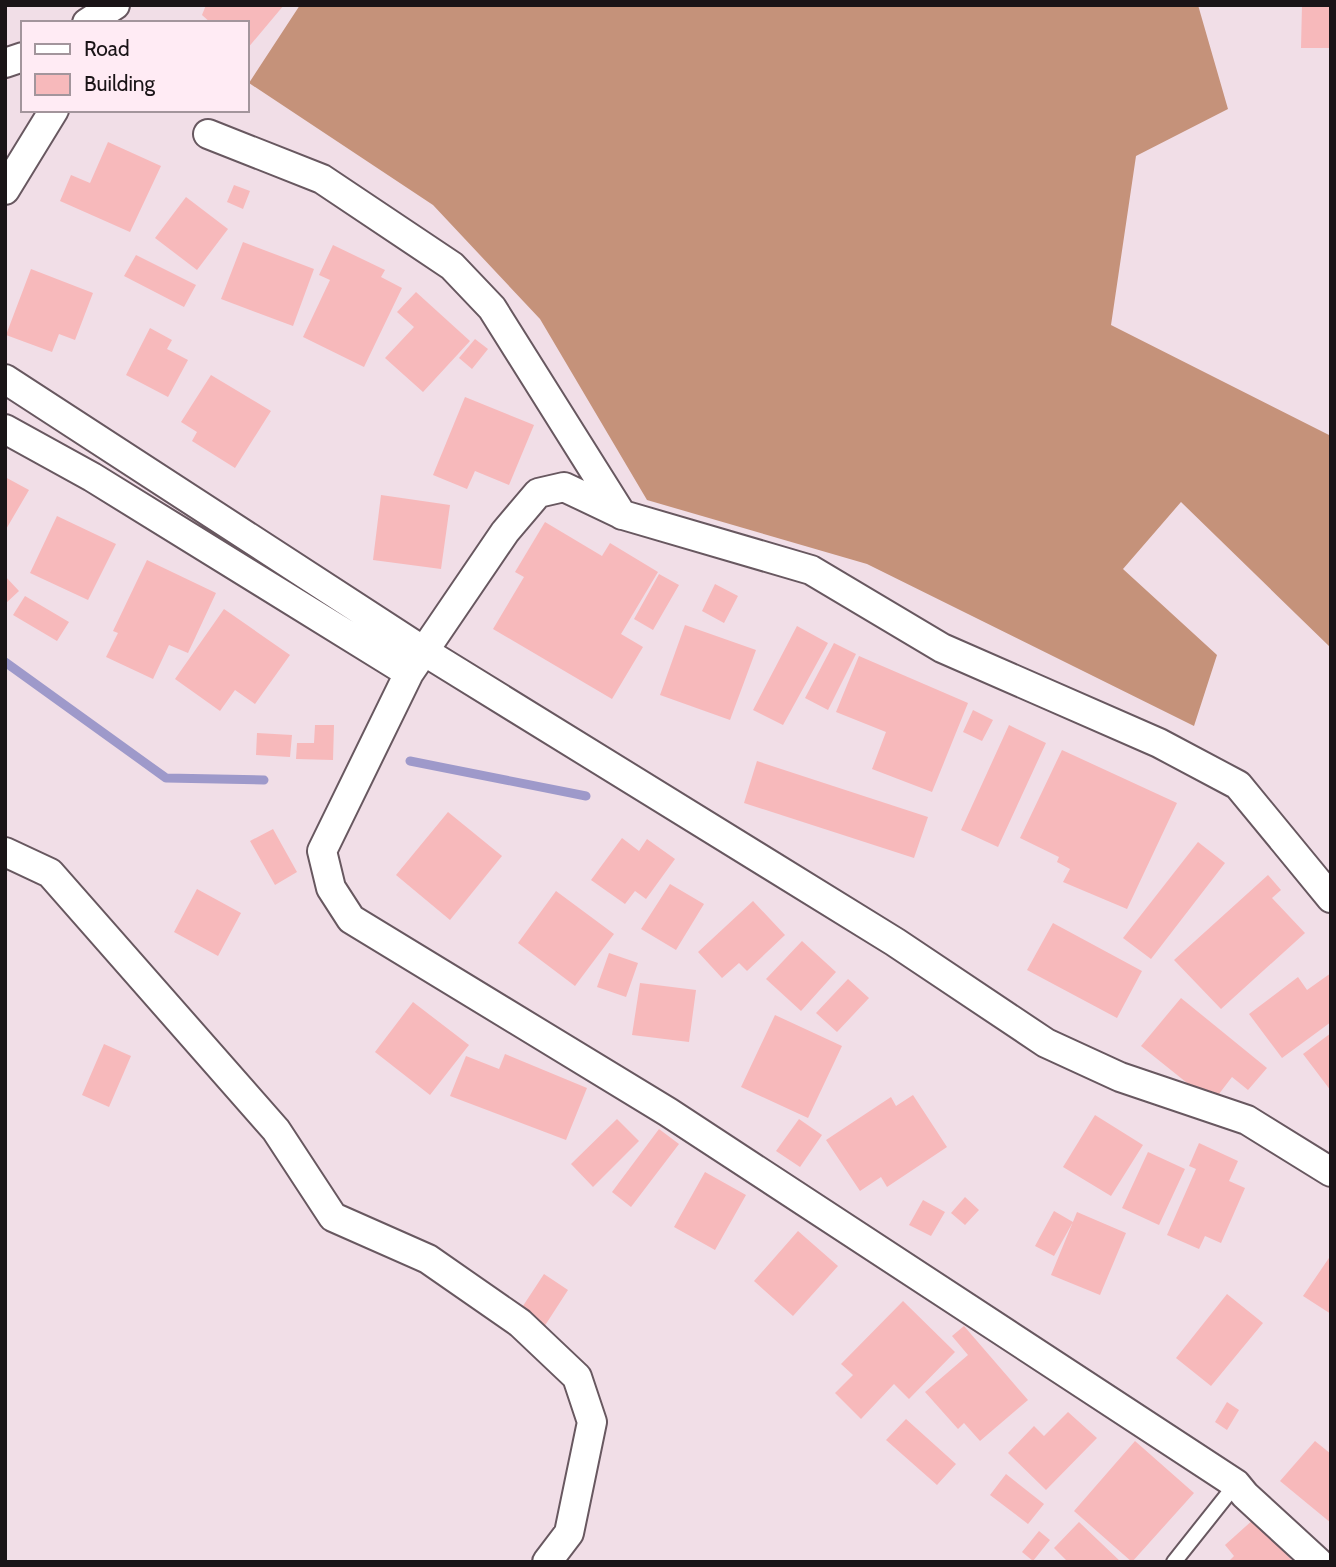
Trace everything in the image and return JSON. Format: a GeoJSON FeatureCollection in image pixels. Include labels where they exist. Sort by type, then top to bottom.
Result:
{"type":"FeatureCollection","features":[{"type":"Feature","properties":{"kind":"street"},"geometry":{"type":"LineString","coordinates":[[90,21],[116,5]]}},
{"type":"Feature","properties":{"kind":"street"},"geometry":{"type":"LineString","coordinates":[[108,21],[116,5]]}},
{"type":"Feature","properties":{"kind":"street"},"geometry":{"type":"LineString","coordinates":[[5,190],[53,112]]}},
{"type":"Feature","properties":{"kind":"street"},"geometry":{"type":"LineString","coordinates":[[208,134],[322,179],[452,266],[492,308],[622,515]]}},
{"type":"Feature","properties":{"kind":"street"},"geometry":{"type":"LineString","coordinates":[[5,379],[416,661]]}},
{"type":"Feature","properties":{"kind":"street"},"geometry":{"type":"LineString","coordinates":[[5,429],[416,661],[895,942],[1046,1043],[1120,1077],[1247,1120],[1331,1171]]}},
{"type":"Feature","properties":{"kind":"street"},"geometry":{"type":"LineString","coordinates":[[1318,1562],[1244,1495],[1236,1484],[668,1112],[351,919],[331,888],[322,851],[416,661],[505,532],[538,493],[564,486],[622,515],[811,570],[942,648],[1158,743],[1238,785],[1331,898]]}},
{"type":"Feature","properties":{"kind":"street"},"geometry":{"type":"LineString","coordinates":[[5,852],[50,873],[276,1130],[333,1217],[428,1259],[520,1323],[577,1377],[593,1422],[569,1533],[547,1562]]}},
{"type":"Feature","properties":{"kind":"lane"},"geometry":{"type":"LineString","coordinates":[[1174,1562],[1236,1484]]}},
{"type":"Feature","properties":{"kind":"shaded area"},"geometry":{"type":"Polygon","coordinates":[[[300,5],[1198,5],[1228,109],[1136,156],[1111,325],[1331,436],[1331,648],[1181,502],[1123,569],[1217,655],[1194,726],[867,564],[647,500],[540,319],[433,205],[249,83],[300,5]]]}},
{"type":"Feature","properties":{"kind":"building"},"geometry":{"type":"Polygon","coordinates":[[[206,5],[284,5],[248,48],[248,21],[209,21],[202,15],[206,5]]]}},
{"type":"Feature","properties":{"kind":"building"},"geometry":{"type":"Polygon","coordinates":[[[1302,5],[1331,5],[1331,48],[1301,48],[1302,5]]]}},
{"type":"Feature","properties":{"kind":"building"},"geometry":{"type":"Polygon","coordinates":[[[108,142],[161,166],[130,232],[60,201],[71,175],[90,183],[108,142]]]}},
{"type":"Feature","properties":{"kind":"building"},"geometry":{"type":"Polygon","coordinates":[[[234,185],[250,191],[243,209],[227,202],[234,185]]]}},
{"type":"Feature","properties":{"kind":"building"},"geometry":{"type":"Polygon","coordinates":[[[186,197],[228,229],[197,270],[155,238],[186,197]]]}},
{"type":"Feature","properties":{"kind":"building"},"geometry":{"type":"Polygon","coordinates":[[[243,242],[314,269],[293,326],[221,299],[243,242]]]}},
{"type":"Feature","properties":{"kind":"building"},"geometry":{"type":"Polygon","coordinates":[[[333,245],[385,270],[381,277],[402,288],[364,367],[303,337],[330,280],[319,275],[333,245]]]}},
{"type":"Feature","properties":{"kind":"building"},"geometry":{"type":"Polygon","coordinates":[[[136,255],[196,285],[184,307],[124,276],[136,255]]]}},
{"type":"Feature","properties":{"kind":"building"},"geometry":{"type":"Polygon","coordinates":[[[31,269],[93,293],[75,340],[59,334],[52,352],[6,335],[31,269]]]}},
{"type":"Feature","properties":{"kind":"building"},"geometry":{"type":"Polygon","coordinates":[[[416,292],[470,341],[423,392],[385,358],[414,327],[397,312],[416,292]]]}},
{"type":"Feature","properties":{"kind":"building"},"geometry":{"type":"Polygon","coordinates":[[[150,328],[172,340],[167,349],[188,360],[168,397],[126,375],[150,328]]]}},
{"type":"Feature","properties":{"kind":"building"},"geometry":{"type":"Polygon","coordinates":[[[475,339],[488,349],[472,369],[459,358],[475,339]]]}},
{"type":"Feature","properties":{"kind":"building"},"geometry":{"type":"Polygon","coordinates":[[[211,375],[271,411],[235,468],[192,441],[197,432],[181,422],[211,375]]]}},
{"type":"Feature","properties":{"kind":"building"},"geometry":{"type":"Polygon","coordinates":[[[465,397],[534,425],[509,485],[475,471],[467,489],[433,475],[465,397]]]}},
{"type":"Feature","properties":{"kind":"building"},"geometry":{"type":"Polygon","coordinates":[[[5,477],[29,490],[5,531],[5,477]]]}},
{"type":"Feature","properties":{"kind":"building"},"geometry":{"type":"Polygon","coordinates":[[[381,495],[450,505],[441,569],[373,560],[381,495]]]}},
{"type":"Feature","properties":{"kind":"building"},"geometry":{"type":"Polygon","coordinates":[[[57,516],[116,544],[88,600],[30,573],[57,516]]]}},
{"type":"Feature","properties":{"kind":"building"},"geometry":{"type":"Polygon","coordinates":[[[545,522],[602,556],[610,543],[658,572],[621,634],[643,647],[612,699],[493,629],[524,577],[515,572],[545,522]]]}},
{"type":"Feature","properties":{"kind":"building"},"geometry":{"type":"Polygon","coordinates":[[[147,560],[216,593],[188,653],[169,645],[153,679],[106,657],[118,633],[113,631],[147,560]]]}},
{"type":"Feature","properties":{"kind":"building"},"geometry":{"type":"Polygon","coordinates":[[[659,574],[679,585],[653,630],[634,619],[659,574]]]}},
{"type":"Feature","properties":{"kind":"building"},"geometry":{"type":"Polygon","coordinates":[[[5,576],[19,591],[5,604],[5,576]]]}},
{"type":"Feature","properties":{"kind":"building"},"geometry":{"type":"Polygon","coordinates":[[[715,584],[738,596],[724,623],[702,611],[715,584]]]}},
{"type":"Feature","properties":{"kind":"building"},"geometry":{"type":"Polygon","coordinates":[[[25,596],[69,622],[57,641],[13,615],[25,596]]]}},
{"type":"Feature","properties":{"kind":"building"},"geometry":{"type":"Polygon","coordinates":[[[224,609],[290,655],[255,704],[235,690],[220,711],[175,679],[224,609]]]}},
{"type":"Feature","properties":{"kind":"building"},"geometry":{"type":"Polygon","coordinates":[[[685,625],[756,650],[730,720],[660,695],[685,625]]]}},
{"type":"Feature","properties":{"kind":"building"},"geometry":{"type":"Polygon","coordinates":[[[797,626],[828,643],[783,725],[753,710],[797,626]]]}},
{"type":"Feature","properties":{"kind":"building"},"geometry":{"type":"Polygon","coordinates":[[[834,643],[856,654],[828,710],[805,698],[834,643]]]}},
{"type":"Feature","properties":{"kind":"building"},"geometry":{"type":"Polygon","coordinates":[[[859,656],[968,703],[932,792],[872,769],[886,732],[836,712],[859,656]]]}},
{"type":"Feature","properties":{"kind":"building"},"geometry":{"type":"Polygon","coordinates":[[[973,710],[993,720],[982,741],[963,732],[973,710]]]}},
{"type":"Feature","properties":{"kind":"building"},"geometry":{"type":"Polygon","coordinates":[[[315,725],[334,725],[333,760],[296,759],[297,743],[314,743],[315,725]]]}},
{"type":"Feature","properties":{"kind":"building"},"geometry":{"type":"Polygon","coordinates":[[[1009,725],[1046,743],[998,847],[961,830],[1009,725]]]}},
{"type":"Feature","properties":{"kind":"building"},"geometry":{"type":"Polygon","coordinates":[[[257,733],[292,735],[290,757],[256,755],[257,733]]]}},
{"type":"Feature","properties":{"kind":"building"},"geometry":{"type":"Polygon","coordinates":[[[1062,750],[1177,803],[1127,909],[1063,882],[1070,869],[1057,862],[1059,857],[1020,838],[1062,750]]]}},
{"type":"Feature","properties":{"kind":"building"},"geometry":{"type":"Polygon","coordinates":[[[757,761],[928,817],[914,858],[744,803],[757,761]]]}},
{"type":"Feature","properties":{"kind":"building"},"geometry":{"type":"Polygon","coordinates":[[[448,812],[502,856],[450,920],[396,875],[448,812]]]}},
{"type":"Feature","properties":{"kind":"building"},"geometry":{"type":"Polygon","coordinates":[[[273,829],[297,872],[275,885],[250,841],[273,829]]]}},
{"type":"Feature","properties":{"kind":"building"},"geometry":{"type":"Polygon","coordinates":[[[622,838],[639,851],[647,839],[675,859],[646,899],[635,891],[625,904],[591,880],[622,838]]]}},
{"type":"Feature","properties":{"kind":"building"},"geometry":{"type":"Polygon","coordinates":[[[1198,842],[1225,863],[1151,959],[1123,938],[1198,842]]]}},
{"type":"Feature","properties":{"kind":"building"},"geometry":{"type":"Polygon","coordinates":[[[1268,875],[1281,890],[1272,898],[1305,933],[1221,1009],[1174,960],[1268,875]]]}},
{"type":"Feature","properties":{"kind":"building"},"geometry":{"type":"Polygon","coordinates":[[[670,884],[704,904],[676,950],[641,929],[670,884]]]}},
{"type":"Feature","properties":{"kind":"building"},"geometry":{"type":"Polygon","coordinates":[[[197,889],[241,913],[218,956],[174,932],[197,889]]]}},
{"type":"Feature","properties":{"kind":"building"},"geometry":{"type":"Polygon","coordinates":[[[556,891],[614,934],[575,986],[518,943],[556,891]]]}},
{"type":"Feature","properties":{"kind":"building"},"geometry":{"type":"Polygon","coordinates":[[[753,901],[785,935],[747,971],[739,963],[722,978],[698,952],[753,901]]]}},
{"type":"Feature","properties":{"kind":"building"},"geometry":{"type":"Polygon","coordinates":[[[1053,923],[1142,971],[1117,1018],[1027,970],[1053,923]]]}},
{"type":"Feature","properties":{"kind":"building"},"geometry":{"type":"Polygon","coordinates":[[[802,941],[836,972],[801,1011],[766,979],[802,941]]]}},
{"type":"Feature","properties":{"kind":"building"},"geometry":{"type":"Polygon","coordinates":[[[609,953],[638,963],[626,997],[597,987],[609,953]]]}},
{"type":"Feature","properties":{"kind":"building"},"geometry":{"type":"Polygon","coordinates":[[[1331,973],[1331,1022],[1282,1058],[1249,1014],[1298,977],[1307,990],[1331,973]]]}},
{"type":"Feature","properties":{"kind":"building"},"geometry":{"type":"Polygon","coordinates":[[[848,979],[869,998],[837,1032],[816,1013],[848,979]]]}},
{"type":"Feature","properties":{"kind":"building"},"geometry":{"type":"Polygon","coordinates":[[[640,983],[696,990],[689,1042],[632,1035],[640,983]]]}},
{"type":"Feature","properties":{"kind":"building"},"geometry":{"type":"Polygon","coordinates":[[[1181,998],[1267,1068],[1248,1090],[1232,1077],[1212,1103],[1141,1046],[1181,998]]]}},
{"type":"Feature","properties":{"kind":"building"},"geometry":{"type":"Polygon","coordinates":[[[413,1002],[469,1045],[430,1095],[375,1052],[413,1002]]]}},
{"type":"Feature","properties":{"kind":"building"},"geometry":{"type":"Polygon","coordinates":[[[775,1015],[842,1046],[808,1118],[741,1087],[775,1015]]]}},
{"type":"Feature","properties":{"kind":"building"},"geometry":{"type":"Polygon","coordinates":[[[1331,1033],[1331,1091],[1303,1054],[1331,1033]]]}},
{"type":"Feature","properties":{"kind":"building"},"geometry":{"type":"Polygon","coordinates":[[[104,1044],[131,1056],[109,1107],[82,1095],[104,1044]]]}},
{"type":"Feature","properties":{"kind":"building"},"geometry":{"type":"Polygon","coordinates":[[[505,1054],[587,1088],[566,1140],[450,1096],[466,1056],[499,1069],[505,1054]]]}},
{"type":"Feature","properties":{"kind":"building"},"geometry":{"type":"Polygon","coordinates":[[[913,1095],[947,1147],[887,1187],[881,1177],[860,1191],[826,1140],[891,1097],[896,1106],[913,1095]]]}},
{"type":"Feature","properties":{"kind":"building"},"geometry":{"type":"Polygon","coordinates":[[[1095,1115],[1143,1145],[1111,1196],[1063,1167],[1095,1115]]]}},
{"type":"Feature","properties":{"kind":"building"},"geometry":{"type":"Polygon","coordinates":[[[617,1119],[639,1141],[593,1187],[571,1164],[617,1119]]]}},
{"type":"Feature","properties":{"kind":"building"},"geometry":{"type":"Polygon","coordinates":[[[799,1119],[822,1135],[800,1167],[776,1151],[799,1119]]]}},
{"type":"Feature","properties":{"kind":"building"},"geometry":{"type":"Polygon","coordinates":[[[659,1129],[679,1144],[631,1207],[612,1192],[659,1129]]]}},
{"type":"Feature","properties":{"kind":"building"},"geometry":{"type":"Polygon","coordinates":[[[1199,1143],[1238,1161],[1229,1181],[1245,1188],[1221,1243],[1205,1236],[1199,1249],[1167,1235],[1196,1169],[1189,1166],[1199,1143]]]}},
{"type":"Feature","properties":{"kind":"building"},"geometry":{"type":"Polygon","coordinates":[[[1148,1152],[1185,1169],[1159,1225],[1122,1208],[1148,1152]]]}},
{"type":"Feature","properties":{"kind":"building"},"geometry":{"type":"Polygon","coordinates":[[[705,1172],[746,1195],[715,1250],[674,1227],[705,1172]]]}},
{"type":"Feature","properties":{"kind":"building"},"geometry":{"type":"Polygon","coordinates":[[[965,1197],[979,1210],[965,1225],[951,1213],[965,1197]]]}},
{"type":"Feature","properties":{"kind":"building"},"geometry":{"type":"Polygon","coordinates":[[[923,1200],[945,1212],[931,1236],[909,1225],[923,1200]]]}},
{"type":"Feature","properties":{"kind":"building"},"geometry":{"type":"Polygon","coordinates":[[[1054,1211],[1073,1222],[1054,1256],[1035,1246],[1054,1211]]]}},
{"type":"Feature","properties":{"kind":"building"},"geometry":{"type":"Polygon","coordinates":[[[1077,1212],[1126,1233],[1100,1295],[1051,1275],[1077,1212]]]}},
{"type":"Feature","properties":{"kind":"building"},"geometry":{"type":"Polygon","coordinates":[[[798,1231],[838,1266],[793,1316],[754,1281],[798,1231]]]}},
{"type":"Feature","properties":{"kind":"building"},"geometry":{"type":"Polygon","coordinates":[[[1331,1255],[1331,1314],[1303,1296],[1331,1255]]]}},
{"type":"Feature","properties":{"kind":"building"},"geometry":{"type":"Polygon","coordinates":[[[544,1274],[568,1290],[544,1327],[519,1312],[544,1274]]]}},
{"type":"Feature","properties":{"kind":"building"},"geometry":{"type":"Polygon","coordinates":[[[1227,1294],[1263,1323],[1211,1386],[1176,1358],[1227,1294]]]}},
{"type":"Feature","properties":{"kind":"building"},"geometry":{"type":"Polygon","coordinates":[[[903,1301],[955,1352],[909,1399],[894,1384],[861,1419],[835,1393],[853,1375],[841,1364],[903,1301]]]}},
{"type":"Feature","properties":{"kind":"building"},"geometry":{"type":"Polygon","coordinates":[[[964,1326],[1028,1400],[980,1441],[964,1423],[958,1429],[925,1392],[968,1355],[952,1336],[964,1326]]]}},
{"type":"Feature","properties":{"kind":"building"},"geometry":{"type":"Polygon","coordinates":[[[1227,1402],[1239,1410],[1227,1430],[1215,1422],[1227,1402]]]}},
{"type":"Feature","properties":{"kind":"building"},"geometry":{"type":"Polygon","coordinates":[[[1068,1412],[1097,1438],[1046,1490],[1008,1453],[1034,1426],[1044,1436],[1068,1412]]]}},
{"type":"Feature","properties":{"kind":"building"},"geometry":{"type":"Polygon","coordinates":[[[906,1419],[956,1464],[937,1485],[886,1440],[906,1419]]]}},
{"type":"Feature","properties":{"kind":"building"},"geometry":{"type":"Polygon","coordinates":[[[1135,1441],[1194,1493],[1132,1562],[1074,1511],[1135,1441]]]}},
{"type":"Feature","properties":{"kind":"building"},"geometry":{"type":"Polygon","coordinates":[[[1315,1441],[1331,1454],[1331,1523],[1280,1481],[1315,1441]]]}},
{"type":"Feature","properties":{"kind":"building"},"geometry":{"type":"Polygon","coordinates":[[[1006,1474],[1044,1504],[1028,1524],[990,1495],[1006,1474]]]}},
{"type":"Feature","properties":{"kind":"building"},"geometry":{"type":"Polygon","coordinates":[[[1255,1518],[1293,1562],[1228,1562],[1234,1556],[1225,1545],[1255,1518]]]}},
{"type":"Feature","properties":{"kind":"building"},"geometry":{"type":"Polygon","coordinates":[[[1079,1522],[1121,1562],[1068,1562],[1054,1548],[1079,1522]]]}},
{"type":"Feature","properties":{"kind":"building"},"geometry":{"type":"Polygon","coordinates":[[[1039,1531],[1050,1540],[1033,1561],[1022,1552],[1039,1531]]]}},
{"type":"Feature","properties":{"kind":"waterway"},"geometry":{"type":"LineString","coordinates":[[5,662],[166,778],[264,780]]}},
{"type":"Feature","properties":{"kind":"waterway"},"geometry":{"type":"LineString","coordinates":[[410,761],[586,796]]}}]}
